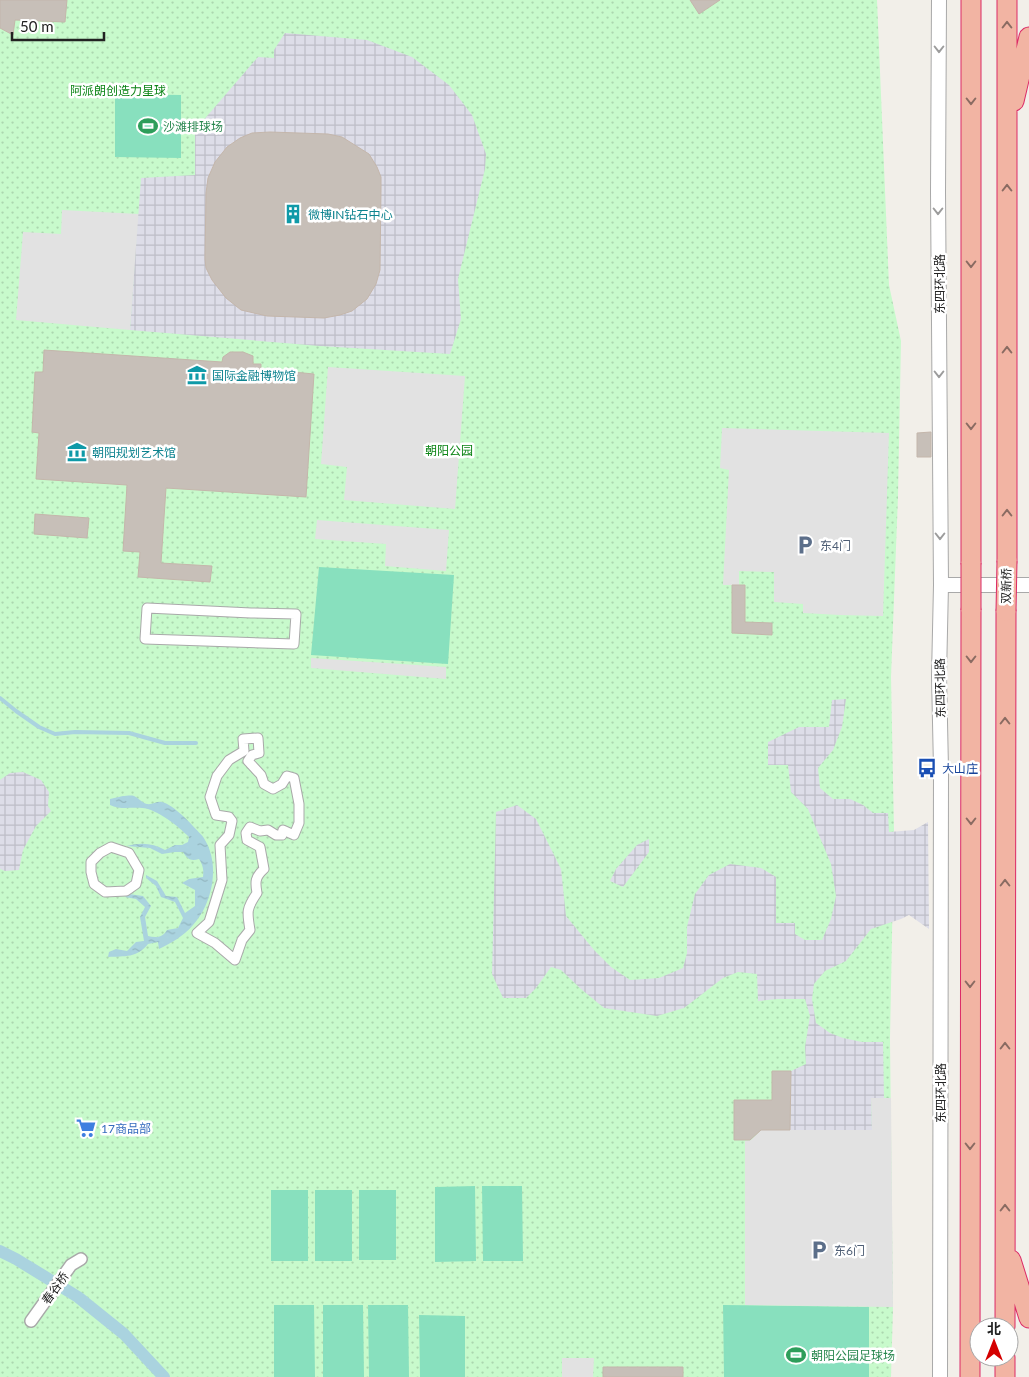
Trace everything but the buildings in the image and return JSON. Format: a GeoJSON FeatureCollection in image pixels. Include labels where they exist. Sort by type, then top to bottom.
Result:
{"type":"FeatureCollection","features":[{"type":"Feature","properties":{"kind":"highway"},"geometry":{"type":"LineString","coordinates":[[970,1377],[971,0]]}},
{"type":"Feature","properties":{"kind":"highway"},"geometry":{"type":"LineString","coordinates":[[1007,0],[1007,132]]}},
{"type":"Feature","properties":{"kind":"highway"},"geometry":{"type":"LineString","coordinates":[[1007,132],[1029,37]]}},
{"type":"Feature","properties":{"kind":"highway","name":"双新桥"},"geometry":{"type":"LineString","coordinates":[[1005,1239],[1007,132]]}},
{"type":"Feature","properties":{"kind":"highway"},"geometry":{"type":"LineString","coordinates":[[1005,1239],[1029,1318]]}},
{"type":"Feature","properties":{"kind":"highway"},"geometry":{"type":"LineString","coordinates":[[1005,1239],[1005,1317]]}},
{"type":"Feature","properties":{"kind":"street","name":"东四环北路"},"geometry":{"type":"LineString","coordinates":[[939,0],[938,192],[941,585],[939,676],[941,694],[940,1377]]}},
{"type":"Feature","properties":{"kind":"street"},"geometry":{"type":"LineString","coordinates":[[941,585],[1029,585]]}},
{"type":"Feature","properties":{"kind":"street"},"geometry":{"type":"LineString","coordinates":[[147,608],[296,614],[294,644],[146,639],[147,608]]}},
{"type":"Feature","properties":{"kind":"street"},"geometry":{"type":"LineString","coordinates":[[243,738],[258,738],[259,753],[252,755],[248,761],[261,775],[264,784],[274,789],[282,784],[287,776],[294,778],[299,804],[299,823],[294,835],[283,830],[282,835],[276,835],[268,830],[260,831],[250,827],[246,833],[247,840],[260,847],[264,869],[258,874],[255,883],[257,893],[248,906],[250,930],[242,940],[234,960],[215,943],[197,933],[209,922],[222,880],[220,845],[229,835],[232,821],[216,815],[210,797],[217,776],[229,760],[244,751],[243,738]]}},
{"type":"Feature","properties":{"kind":"street"},"geometry":{"type":"LineString","coordinates":[[111,847],[128,853],[139,870],[136,884],[126,891],[105,892],[94,884],[90,872],[91,862],[100,853],[111,847]]}},
{"type":"Feature","properties":{"kind":"street","name":"春谷桥"},"geometry":{"type":"LineString","coordinates":[[31,1321],[76,1262]]}},
{"type":"Feature","properties":{"kind":"green space","name":"朝阳公园"},"geometry":{"type":"Polygon","coordinates":[[[0,0],[877,0],[889,285],[901,341],[898,496],[891,677],[894,831],[890,1039],[893,1307],[891,1377],[0,1377],[0,0]]]}},
{"type":"Feature","properties":{"kind":"green space","name":"沙滩排球场"},"geometry":{"type":"Polygon","coordinates":[[[115,94],[181,95],[181,158],[115,157],[115,94]]]}},
{"type":"Feature","properties":{"kind":"green space"},"geometry":{"type":"Polygon","coordinates":[[[319,567],[454,575],[448,664],[311,655],[319,567]]]}},
{"type":"Feature","properties":{"kind":"green space"},"geometry":{"type":"Polygon","coordinates":[[[475,1186],[476,1261],[435,1262],[435,1187],[475,1186]]]}},
{"type":"Feature","properties":{"kind":"green space"},"geometry":{"type":"Polygon","coordinates":[[[482,1186],[522,1186],[523,1261],[483,1261],[482,1186]]]}},
{"type":"Feature","properties":{"kind":"green space"},"geometry":{"type":"Polygon","coordinates":[[[271,1190],[308,1190],[308,1261],[271,1261],[271,1190]]]}},
{"type":"Feature","properties":{"kind":"green space"},"geometry":{"type":"Polygon","coordinates":[[[315,1190],[352,1190],[352,1261],[315,1261],[315,1190]]]}},
{"type":"Feature","properties":{"kind":"green space"},"geometry":{"type":"Polygon","coordinates":[[[359,1190],[396,1190],[396,1260],[359,1260],[359,1190]]]}},
{"type":"Feature","properties":{"kind":"green space"},"geometry":{"type":"Polygon","coordinates":[[[274,1305],[314,1305],[315,1377],[274,1377],[274,1305]]]}},
{"type":"Feature","properties":{"kind":"green space"},"geometry":{"type":"Polygon","coordinates":[[[323,1305],[363,1305],[364,1377],[323,1377],[323,1305]]]}},
{"type":"Feature","properties":{"kind":"green space"},"geometry":{"type":"Polygon","coordinates":[[[368,1305],[408,1305],[409,1377],[369,1377],[368,1305]]]}},
{"type":"Feature","properties":{"kind":"green space","name":"朝阳公园足球场"},"geometry":{"type":"Polygon","coordinates":[[[723,1305],[869,1307],[869,1377],[724,1377],[723,1305]]]}},
{"type":"Feature","properties":{"kind":"green space"},"geometry":{"type":"Polygon","coordinates":[[[419,1315],[465,1316],[465,1377],[420,1377],[419,1315]]]}},
{"type":"Feature","properties":{"kind":"shaded area"},"geometry":{"type":"Polygon","coordinates":[[[285,33],[367,40],[412,57],[449,85],[472,115],[486,154],[485,169],[458,279],[461,319],[450,354],[320,346],[130,330],[141,178],[195,175],[195,130],[258,57],[274,58],[274,50],[285,33]]]}},
{"type":"Feature","properties":{"kind":"shaded area"},"geometry":{"type":"Polygon","coordinates":[[[62,210],[139,214],[130,330],[16,320],[23,232],[61,234],[62,210]]]}},
{"type":"Feature","properties":{"kind":"shaded area"},"geometry":{"type":"Polygon","coordinates":[[[328,367],[465,376],[455,509],[344,500],[347,467],[321,464],[328,367]]]}},
{"type":"Feature","properties":{"kind":"shaded area","name":"东4门"},"geometry":{"type":"Polygon","coordinates":[[[722,428],[889,433],[883,616],[803,613],[803,604],[774,602],[774,572],[739,571],[739,585],[723,585],[729,470],[720,468],[722,428]]]}},
{"type":"Feature","properties":{"kind":"shaded area"},"geometry":{"type":"Polygon","coordinates":[[[317,520],[449,530],[446,571],[385,566],[386,544],[315,539],[317,520]]]}},
{"type":"Feature","properties":{"kind":"shaded area"},"geometry":{"type":"Polygon","coordinates":[[[311,658],[446,667],[446,679],[311,668],[311,658]]]}},
{"type":"Feature","properties":{"kind":"shaded area"},"geometry":{"type":"Polygon","coordinates":[[[846,699],[842,727],[833,750],[818,768],[820,788],[833,799],[850,799],[863,805],[873,813],[888,813],[889,832],[914,830],[928,822],[929,929],[909,915],[871,929],[846,961],[825,971],[814,984],[812,999],[816,1023],[830,1033],[843,1038],[862,1042],[883,1042],[884,1098],[871,1098],[872,1130],[790,1130],[791,1071],[806,1064],[805,1047],[810,1016],[805,999],[758,1001],[757,974],[738,972],[723,978],[684,1008],[657,1016],[604,1008],[561,970],[551,967],[536,988],[526,998],[503,998],[492,974],[496,812],[517,805],[536,819],[561,869],[566,916],[611,967],[630,980],[659,978],[683,968],[687,953],[687,927],[695,894],[709,875],[730,864],[761,868],[776,877],[776,923],[795,923],[795,934],[805,940],[822,940],[831,919],[836,896],[831,864],[808,809],[791,792],[788,765],[768,765],[768,742],[799,727],[829,727],[832,700],[846,699]]]}},
{"type":"Feature","properties":{"kind":"shaded area"},"geometry":{"type":"Polygon","coordinates":[[[23,772],[41,780],[49,792],[48,806],[51,811],[36,826],[23,850],[19,870],[5,871],[0,869],[0,780],[10,773],[23,772]]]}},
{"type":"Feature","properties":{"kind":"shaded area"},"geometry":{"type":"Polygon","coordinates":[[[649,839],[649,852],[623,887],[610,881],[616,869],[637,845],[649,839]]]}},
{"type":"Feature","properties":{"kind":"shaded area","name":"东6门"},"geometry":{"type":"Polygon","coordinates":[[[871,1098],[891,1098],[893,1307],[745,1305],[745,1141],[751,1140],[761,1130],[872,1129],[871,1098]]]}},
{"type":"Feature","properties":{"kind":"shaded area"},"geometry":{"type":"Polygon","coordinates":[[[562,1358],[594,1358],[593,1377],[562,1377],[562,1358]]]}},
{"type":"Feature","properties":{"kind":"water"},"geometry":{"type":"Polygon","coordinates":[[[134,796],[147,804],[166,803],[186,819],[202,836],[210,850],[213,872],[212,884],[210,895],[200,916],[189,929],[173,942],[159,949],[158,942],[148,944],[144,949],[135,954],[108,957],[109,952],[116,949],[127,951],[136,942],[144,941],[140,917],[145,907],[136,899],[125,897],[129,894],[143,896],[151,906],[145,917],[148,936],[159,937],[167,930],[178,928],[183,918],[175,902],[161,897],[156,886],[146,878],[146,875],[157,881],[166,896],[177,897],[185,913],[195,906],[195,890],[182,883],[189,879],[203,877],[203,870],[199,859],[190,859],[183,852],[162,854],[150,848],[127,846],[147,844],[165,850],[188,842],[189,837],[173,823],[154,811],[110,805],[110,799],[134,796]]]}},
{"type":"Feature","properties":{"kind":"waterway"},"geometry":{"type":"LineString","coordinates":[[0,698],[39,727],[55,734],[75,732],[129,733],[165,743],[196,743]]}},
{"type":"Feature","properties":{"kind":"waterway"},"geometry":{"type":"LineString","coordinates":[[0,1251],[78,1297],[124,1334],[164,1377]]}},
{"type":"Feature","properties":{"kind":"place","name":"沙滩排球场"},"geometry":{"type":"Point","coordinates":[148,126]}},
{"type":"Feature","properties":{"kind":"place","name":"微博IN钻石中心"},"geometry":{"type":"Point","coordinates":[293,214]}},
{"type":"Feature","properties":{"kind":"place","name":"国际金融博物馆"},"geometry":{"type":"Point","coordinates":[197,375]}},
{"type":"Feature","properties":{"kind":"place","name":"朝阳规划艺术馆"},"geometry":{"type":"Point","coordinates":[77,452]}},
{"type":"Feature","properties":{"kind":"place","name":"东4门"},"geometry":{"type":"Point","coordinates":[805,545]}},
{"type":"Feature","properties":{"kind":"place","name":"大山庄"},"geometry":{"type":"Point","coordinates":[927,768]}},
{"type":"Feature","properties":{"kind":"place","name":"17商品部"},"geometry":{"type":"Point","coordinates":[86,1128]}},
{"type":"Feature","properties":{"kind":"place","name":"东6门"},"geometry":{"type":"Point","coordinates":[819,1250]}},
{"type":"Feature","properties":{"kind":"place","name":"朝阳公园足球场"},"geometry":{"type":"Point","coordinates":[796,1355]}},
{"type":"Feature","properties":{"kind":"park label","name":"阿派朗创造力星球"},"geometry":{"type":"Point","coordinates":[118,90]}}]}
